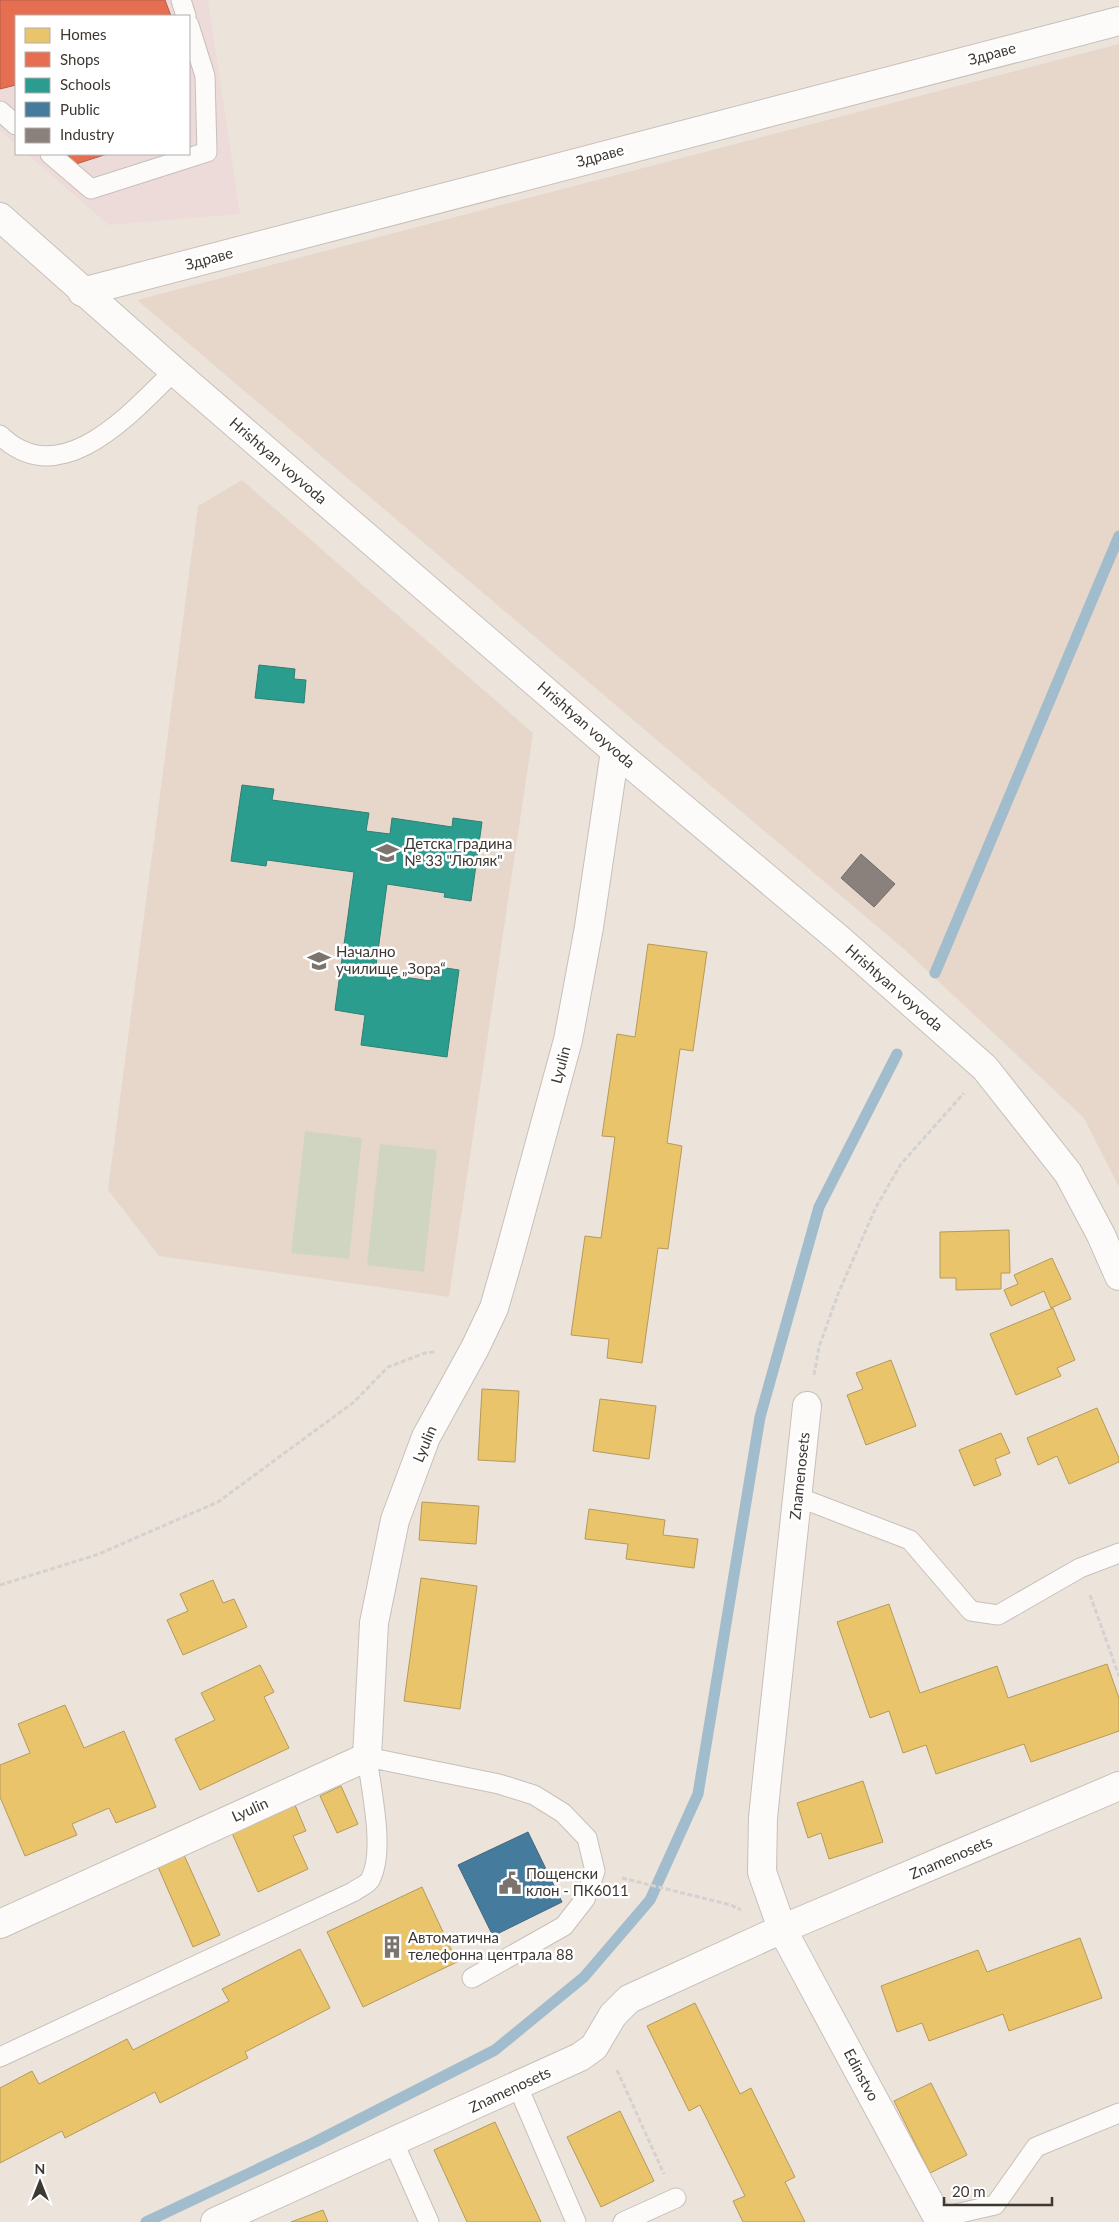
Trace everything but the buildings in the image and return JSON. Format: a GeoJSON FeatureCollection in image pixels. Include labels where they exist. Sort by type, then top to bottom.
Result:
{"type":"FeatureCollection","features":[{"type":"Feature","properties":{"kind":"street","name":"Здраве"},"geometry":{"type":"LineString","coordinates":[[82,292],[1119,21]]}},
{"type":"Feature","properties":{"kind":"street","name":"Hrishtyan voyvoda"},"geometry":{"type":"LineString","coordinates":[[0,217],[82,292],[615,750],[839,939],[985,1068],[1030,1122],[1068,1173],[1101,1234],[1119,1276]]}},
{"type":"Feature","properties":{"kind":"street","name":"Lyulin"},"geometry":{"type":"LineString","coordinates":[[0,1924],[367,1757],[374,1623],[395,1520],[426,1437],[494,1308],[568,1040],[589,927],[615,750]]}},
{"type":"Feature","properties":{"kind":"street","name":"Znamenosets"},"geometry":{"type":"LineString","coordinates":[[782,1929],[762,1872],[763,1818],[807,1406]]}},
{"type":"Feature","properties":{"kind":"street","name":"Znamenosets"},"geometry":{"type":"LineString","coordinates":[[215,2222],[580,2058],[594,2047],[613,2015],[629,1999],[782,1929],[1119,1786]]}},
{"type":"Feature","properties":{"kind":"street","name":"Edinstvo"},"geometry":{"type":"LineString","coordinates":[[782,1929],[939,2220]]}},
{"type":"Feature","properties":{"kind":"lane"},"geometry":{"type":"LineString","coordinates":[[181,0],[186,15]]}},
{"type":"Feature","properties":{"kind":"lane"},"geometry":{"type":"LineString","coordinates":[[51,155],[91,189],[206,152],[205,76],[190,28]]}},
{"type":"Feature","properties":{"kind":"lane"},"geometry":{"type":"LineString","coordinates":[[0,111],[15,124]]}},
{"type":"Feature","properties":{"kind":"lane"},"geometry":{"type":"LineString","coordinates":[[0,435],[13,447],[32,454],[54,455],[74,450],[97,440],[119,425],[174,371]]}},
{"type":"Feature","properties":{"kind":"lane"},"geometry":{"type":"LineString","coordinates":[[798,1498],[910,1540],[971,1611],[998,1615],[1080,1568],[1119,1553]]}},
{"type":"Feature","properties":{"kind":"lane"},"geometry":{"type":"LineString","coordinates":[[0,2057],[353,1892],[371,1880],[376,1862],[377,1841],[367,1757],[499,1784],[534,1795],[563,1813],[587,1838],[595,1871],[585,1899],[564,1926],[472,1978]]}},
{"type":"Feature","properties":{"kind":"lane"},"geometry":{"type":"LineString","coordinates":[[518,2087],[576,2222]]}},
{"type":"Feature","properties":{"kind":"lane"},"geometry":{"type":"LineString","coordinates":[[939,2220],[996,2205],[1036,2147],[1119,2113]]}},
{"type":"Feature","properties":{"kind":"lane"},"geometry":{"type":"LineString","coordinates":[[394,2142],[429,2222]]}},
{"type":"Feature","properties":{"kind":"lane"},"geometry":{"type":"LineString","coordinates":[[623,2222],[676,2198]]}},
{"type":"Feature","properties":{"kind":"path"},"geometry":{"type":"LineString","coordinates":[[807,1406],[819,1347],[838,1294],[876,1207],[901,1164],[985,1068]]}},
{"type":"Feature","properties":{"kind":"path"},"geometry":{"type":"LineString","coordinates":[[0,1585],[99,1554],[218,1502],[354,1402],[388,1367],[425,1353],[474,1348]]}},
{"type":"Feature","properties":{"kind":"path"},"geometry":{"type":"LineString","coordinates":[[1080,1568],[1119,1676]]}},
{"type":"Feature","properties":{"kind":"path"},"geometry":{"type":"LineString","coordinates":[[622,1878],[732,1905]]}},
{"type":"Feature","properties":{"kind":"path"},"geometry":{"type":"LineString","coordinates":[[602,2035],[676,2198]]}},
{"type":"Feature","properties":{"kind":"shaded area"},"geometry":{"type":"Polygon","coordinates":[[[0,0],[208,0],[240,214],[109,225],[28,155],[190,155],[190,15],[15,15],[15,144],[0,130],[0,0]]]}},
{"type":"Feature","properties":{"kind":"shaded area"},"geometry":{"type":"Polygon","coordinates":[[[1119,44],[1119,1187],[1084,1118],[905,950],[137,300],[1119,44]]]}},
{"type":"Feature","properties":{"kind":"shaded area","name":"Начално училище „Зора“"},"geometry":{"type":"Polygon","coordinates":[[[242,480],[533,733],[449,1297],[159,1256],[108,1190],[198,506],[242,480]]]}},
{"type":"Feature","properties":{"kind":"green space"},"geometry":{"type":"Polygon","coordinates":[[[305,1131],[362,1138],[349,1259],[291,1253],[305,1131]]]}},
{"type":"Feature","properties":{"kind":"green space"},"geometry":{"type":"Polygon","coordinates":[[[380,1144],[437,1150],[424,1272],[367,1265],[380,1144]]]}},
{"type":"Feature","properties":{"kind":"waterway"},"geometry":{"type":"LineString","coordinates":[[935,973],[1119,536]]}},
{"type":"Feature","properties":{"kind":"waterway"},"geometry":{"type":"LineString","coordinates":[[146,2222],[313,2143],[495,2050],[584,1977],[650,1900],[698,1794],[760,1417],[819,1207],[897,1054]]}},
{"type":"Feature","properties":{"kind":"place","name":"Детска градина № 33 \"Люляк\""},"geometry":{"type":"Point","coordinates":[387,853]}},
{"type":"Feature","properties":{"kind":"place","name":"Начално училище „Зора“"},"geometry":{"type":"Point","coordinates":[319,961]}},
{"type":"Feature","properties":{"kind":"place","name":"Пощенски клон - ПК6011"},"geometry":{"type":"Point","coordinates":[510,1883]}},
{"type":"Feature","properties":{"kind":"place","name":"Автоматична телефонна централа 88"},"geometry":{"type":"Point","coordinates":[392,1947]}}]}
